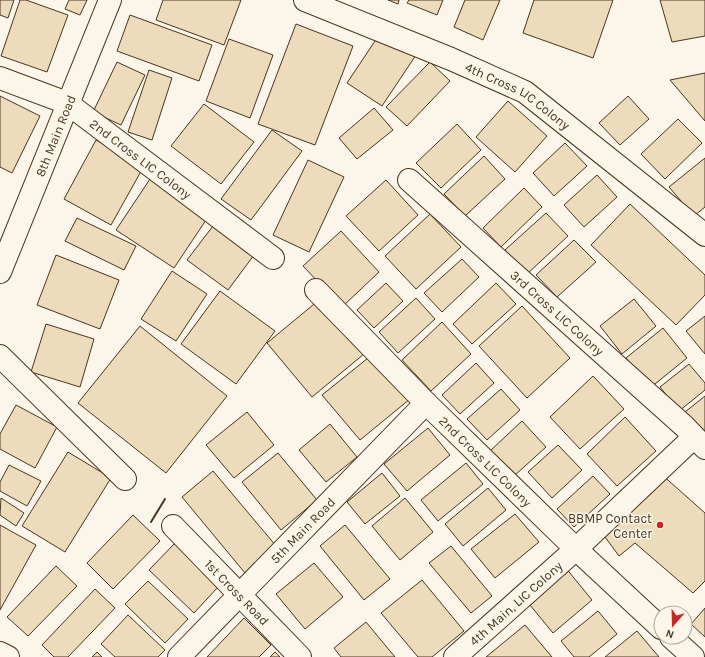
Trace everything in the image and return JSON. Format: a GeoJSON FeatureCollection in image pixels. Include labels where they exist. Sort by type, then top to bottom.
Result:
{"type":"FeatureCollection","features":[{"type":"Feature","properties":{"kind":"street","name":"8th Main Road"},"geometry":{"type":"LineString","coordinates":[[0,272],[110,0]]}},
{"type":"Feature","properties":{"kind":"street","name":"4th Cross LIC Colony"},"geometry":{"type":"LineString","coordinates":[[304,0],[451,59],[525,92],[705,235]]}},
{"type":"Feature","properties":{"kind":"street","name":"2nd Cross LIC Colony"},"geometry":{"type":"LineString","coordinates":[[0,78],[68,103],[272,258]]}},
{"type":"Feature","properties":{"kind":"street","name":"3rd Cross LIC Colony"},"geometry":{"type":"LineString","coordinates":[[409,180],[700,442]]}},
{"type":"Feature","properties":{"kind":"street","name":"2nd Cross LIC Colony"},"geometry":{"type":"LineString","coordinates":[[316,290],[426,403],[576,549],[653,621]]}},
{"type":"Feature","properties":{"kind":"street"},"geometry":{"type":"LineString","coordinates":[[0,356],[125,479]]}},
{"type":"Feature","properties":{"kind":"street","name":"5th Main Road"},"geometry":{"type":"LineString","coordinates":[[178,657],[426,403]]}},
{"type":"Feature","properties":{"kind":"street","name":"4th Main, LIC Colony"},"geometry":{"type":"LineString","coordinates":[[455,657],[576,549],[700,442]]}},
{"type":"Feature","properties":{"kind":"street","name":"1st Cross Road"},"geometry":{"type":"LineString","coordinates":[[173,526],[300,657]]}},
{"type":"Feature","properties":{"kind":"street"},"geometry":{"type":"LineString","coordinates":[[680,645],[693,657]]}},
{"type":"Feature","properties":{"kind":"street"},"geometry":{"type":"LineString","coordinates":[[0,653],[8,657]]}},
{"type":"Feature","properties":{"kind":"building"},"geometry":{"type":"Polygon","coordinates":[[[0,0],[14,0],[8,18],[0,15],[0,0]]]}},
{"type":"Feature","properties":{"kind":"building"},"geometry":{"type":"Polygon","coordinates":[[[20,0],[26,0],[68,15],[47,72],[1,56],[20,0]]]}},
{"type":"Feature","properties":{"kind":"building"},"geometry":{"type":"Polygon","coordinates":[[[69,0],[87,0],[80,15],[65,9],[69,0]]]}},
{"type":"Feature","properties":{"kind":"building"},"geometry":{"type":"Polygon","coordinates":[[[163,0],[241,0],[224,45],[156,20],[163,0]]]}},
{"type":"Feature","properties":{"kind":"building"},"geometry":{"type":"Polygon","coordinates":[[[388,0],[399,0],[398,4],[388,0]]]}},
{"type":"Feature","properties":{"kind":"building"},"geometry":{"type":"Polygon","coordinates":[[[409,0],[443,0],[437,15],[407,3],[409,0]]]}},
{"type":"Feature","properties":{"kind":"building"},"geometry":{"type":"Polygon","coordinates":[[[465,0],[500,0],[483,40],[454,27],[465,0]]]}},
{"type":"Feature","properties":{"kind":"building"},"geometry":{"type":"Polygon","coordinates":[[[534,0],[613,0],[593,58],[523,33],[534,0]]]}},
{"type":"Feature","properties":{"kind":"building"},"geometry":{"type":"Polygon","coordinates":[[[660,0],[705,0],[705,36],[672,42],[660,0]]]}},
{"type":"Feature","properties":{"kind":"building"},"geometry":{"type":"Polygon","coordinates":[[[130,15],[212,45],[199,81],[117,51],[130,15]]]}},
{"type":"Feature","properties":{"kind":"building"},"geometry":{"type":"Polygon","coordinates":[[[296,24],[353,46],[315,145],[258,124],[296,24]]]}},
{"type":"Feature","properties":{"kind":"building"},"geometry":{"type":"Polygon","coordinates":[[[381,32],[416,55],[382,106],[347,83],[381,32]]]}},
{"type":"Feature","properties":{"kind":"building"},"geometry":{"type":"Polygon","coordinates":[[[229,39],[273,55],[250,118],[206,101],[229,39]]]}},
{"type":"Feature","properties":{"kind":"building"},"geometry":{"type":"Polygon","coordinates":[[[117,62],[145,75],[121,125],[93,112],[117,62]]]}},
{"type":"Feature","properties":{"kind":"building"},"geometry":{"type":"Polygon","coordinates":[[[430,62],[450,81],[407,126],[386,107],[430,62]]]}},
{"type":"Feature","properties":{"kind":"building"},"geometry":{"type":"Polygon","coordinates":[[[149,70],[172,78],[152,140],[128,132],[149,70]]]}},
{"type":"Feature","properties":{"kind":"building"},"geometry":{"type":"Polygon","coordinates":[[[705,73],[705,121],[670,80],[705,73]]]}},
{"type":"Feature","properties":{"kind":"building"},"geometry":{"type":"Polygon","coordinates":[[[0,96],[40,116],[12,173],[0,167],[0,96]]]}},
{"type":"Feature","properties":{"kind":"building"},"geometry":{"type":"Polygon","coordinates":[[[628,96],[649,119],[620,145],[599,123],[628,96]]]}},
{"type":"Feature","properties":{"kind":"building"},"geometry":{"type":"Polygon","coordinates":[[[508,101],[547,136],[515,172],[476,137],[508,101]]]}},
{"type":"Feature","properties":{"kind":"building"},"geometry":{"type":"Polygon","coordinates":[[[204,104],[254,142],[221,184],[171,146],[204,104]]]}},
{"type":"Feature","properties":{"kind":"building"},"geometry":{"type":"Polygon","coordinates":[[[374,108],[393,130],[357,159],[339,138],[374,108]]]}},
{"type":"Feature","properties":{"kind":"building"},"geometry":{"type":"Polygon","coordinates":[[[678,119],[702,143],[665,179],[641,154],[678,119]]]}},
{"type":"Feature","properties":{"kind":"building"},"geometry":{"type":"Polygon","coordinates":[[[457,124],[481,150],[441,188],[416,163],[457,124]]]}},
{"type":"Feature","properties":{"kind":"building"},"geometry":{"type":"Polygon","coordinates":[[[272,130],[302,151],[251,220],[221,199],[272,130]]]}},
{"type":"Feature","properties":{"kind":"building"},"geometry":{"type":"Polygon","coordinates":[[[96,140],[144,166],[111,225],[64,199],[96,140]]]}},
{"type":"Feature","properties":{"kind":"building"},"geometry":{"type":"Polygon","coordinates":[[[565,143],[587,166],[554,196],[533,173],[565,143]]]}},
{"type":"Feature","properties":{"kind":"building"},"geometry":{"type":"Polygon","coordinates":[[[484,156],[505,179],[465,216],[444,194],[484,156]]]}},
{"type":"Feature","properties":{"kind":"building"},"geometry":{"type":"Polygon","coordinates":[[[705,158],[705,207],[694,216],[669,187],[705,158]]]}},
{"type":"Feature","properties":{"kind":"building"},"geometry":{"type":"Polygon","coordinates":[[[308,160],[344,177],[309,252],[273,235],[308,160]]]}},
{"type":"Feature","properties":{"kind":"building"},"geometry":{"type":"Polygon","coordinates":[[[597,175],[617,197],[584,227],[564,205],[597,175]]]}},
{"type":"Feature","properties":{"kind":"building"},"geometry":{"type":"Polygon","coordinates":[[[150,179],[208,217],[174,268],[116,230],[150,179]]]}},
{"type":"Feature","properties":{"kind":"building"},"geometry":{"type":"Polygon","coordinates":[[[386,180],[418,215],[379,251],[346,216],[386,180]]]}},
{"type":"Feature","properties":{"kind":"building"},"geometry":{"type":"Polygon","coordinates":[[[524,188],[542,207],[501,247],[483,228],[524,188]]]}},
{"type":"Feature","properties":{"kind":"building"},"geometry":{"type":"Polygon","coordinates":[[[630,204],[705,275],[705,295],[676,325],[591,245],[630,204]]]}},
{"type":"Feature","properties":{"kind":"building"},"geometry":{"type":"Polygon","coordinates":[[[546,213],[568,236],[527,274],[505,250],[546,213]]]}},
{"type":"Feature","properties":{"kind":"building"},"geometry":{"type":"Polygon","coordinates":[[[430,214],[461,247],[416,289],[385,256],[430,214]]]}},
{"type":"Feature","properties":{"kind":"building"},"geometry":{"type":"Polygon","coordinates":[[[77,218],[136,246],[124,270],[65,241],[77,218]]]}},
{"type":"Feature","properties":{"kind":"building"},"geometry":{"type":"Polygon","coordinates":[[[213,226],[254,255],[228,290],[187,260],[213,226]]]}},
{"type":"Feature","properties":{"kind":"building"},"geometry":{"type":"Polygon","coordinates":[[[341,231],[379,272],[342,307],[303,266],[341,231]]]}},
{"type":"Feature","properties":{"kind":"building"},"geometry":{"type":"Polygon","coordinates":[[[574,240],[596,262],[557,297],[536,275],[574,240]]]}},
{"type":"Feature","properties":{"kind":"building"},"geometry":{"type":"Polygon","coordinates":[[[56,255],[119,280],[100,329],[37,305],[56,255]]]}},
{"type":"Feature","properties":{"kind":"building"},"geometry":{"type":"Polygon","coordinates":[[[462,259],[479,277],[442,312],[424,293],[462,259]]]}},
{"type":"Feature","properties":{"kind":"building"},"geometry":{"type":"Polygon","coordinates":[[[172,271],[207,294],[176,341],[141,319],[172,271]]]}},
{"type":"Feature","properties":{"kind":"building"},"geometry":{"type":"Polygon","coordinates":[[[386,283],[403,301],[374,328],[357,310],[386,283]]]}},
{"type":"Feature","properties":{"kind":"building"},"geometry":{"type":"Polygon","coordinates":[[[496,283],[516,304],[472,344],[453,324],[496,283]]]}},
{"type":"Feature","properties":{"kind":"building"},"geometry":{"type":"Polygon","coordinates":[[[220,291],[275,331],[236,384],[181,344],[220,291]]]}},
{"type":"Feature","properties":{"kind":"building"},"geometry":{"type":"Polygon","coordinates":[[[416,298],[435,319],[398,353],[379,332],[416,298]]]}},
{"type":"Feature","properties":{"kind":"building"},"geometry":{"type":"Polygon","coordinates":[[[634,299],[656,326],[622,354],[600,326],[634,299]]]}},
{"type":"Feature","properties":{"kind":"building"},"geometry":{"type":"Polygon","coordinates":[[[319,300],[364,354],[312,397],[267,343],[319,300]]]}},
{"type":"Feature","properties":{"kind":"building"},"geometry":{"type":"Polygon","coordinates":[[[522,306],[570,358],[527,398],[479,346],[522,306]]]}},
{"type":"Feature","properties":{"kind":"building"},"geometry":{"type":"Polygon","coordinates":[[[705,316],[705,354],[686,331],[705,316]]]}},
{"type":"Feature","properties":{"kind":"building"},"geometry":{"type":"Polygon","coordinates":[[[442,322],[471,354],[431,391],[402,360],[442,322]]]}},
{"type":"Feature","properties":{"kind":"building"},"geometry":{"type":"Polygon","coordinates":[[[46,324],[94,339],[80,387],[31,372],[46,324]]]}},
{"type":"Feature","properties":{"kind":"building"},"geometry":{"type":"Polygon","coordinates":[[[140,326],[227,396],[166,473],[78,403],[140,326]]]}},
{"type":"Feature","properties":{"kind":"building"},"geometry":{"type":"Polygon","coordinates":[[[663,328],[687,358],[650,388],[626,358],[663,328]]]}},
{"type":"Feature","properties":{"kind":"building"},"geometry":{"type":"Polygon","coordinates":[[[373,354],[410,399],[360,440],[322,395],[373,354]]]}},
{"type":"Feature","properties":{"kind":"building"},"geometry":{"type":"Polygon","coordinates":[[[476,363],[494,383],[460,414],[442,395],[476,363]]]}},
{"type":"Feature","properties":{"kind":"building"},"geometry":{"type":"Polygon","coordinates":[[[689,364],[705,383],[705,390],[679,411],[660,387],[689,364]]]}},
{"type":"Feature","properties":{"kind":"building"},"geometry":{"type":"Polygon","coordinates":[[[593,376],[624,409],[580,449],[550,417],[593,376]]]}},
{"type":"Feature","properties":{"kind":"building"},"geometry":{"type":"Polygon","coordinates":[[[501,389],[520,410],[487,440],[467,419],[501,389]]]}},
{"type":"Feature","properties":{"kind":"building"},"geometry":{"type":"Polygon","coordinates":[[[705,396],[705,437],[685,412],[705,396]]]}},
{"type":"Feature","properties":{"kind":"building"},"geometry":{"type":"Polygon","coordinates":[[[16,405],[57,427],[35,468],[0,449],[0,434],[16,405]]]}},
{"type":"Feature","properties":{"kind":"building"},"geometry":{"type":"Polygon","coordinates":[[[247,412],[274,445],[234,478],[206,445],[247,412]]]}},
{"type":"Feature","properties":{"kind":"building"},"geometry":{"type":"Polygon","coordinates":[[[625,417],[656,451],[617,486],[587,454],[625,417]]]}},
{"type":"Feature","properties":{"kind":"building"},"geometry":{"type":"Polygon","coordinates":[[[522,421],[546,447],[514,476],[490,451],[522,421]]]}},
{"type":"Feature","properties":{"kind":"building"},"geometry":{"type":"Polygon","coordinates":[[[330,424],[357,457],[326,482],[299,450],[330,424]]]}},
{"type":"Feature","properties":{"kind":"building"},"geometry":{"type":"Polygon","coordinates":[[[428,428],[450,455],[407,491],[384,464],[428,428]]]}},
{"type":"Feature","properties":{"kind":"building"},"geometry":{"type":"Polygon","coordinates":[[[558,445],[582,470],[552,498],[528,472],[558,445]]]}},
{"type":"Feature","properties":{"kind":"building"},"geometry":{"type":"Polygon","coordinates":[[[68,452],[111,478],[65,552],[22,526],[68,452]]]}},
{"type":"Feature","properties":{"kind":"building"},"geometry":{"type":"Polygon","coordinates":[[[278,453],[317,500],[281,530],[242,482],[278,453]]]}},
{"type":"Feature","properties":{"kind":"building"},"geometry":{"type":"Polygon","coordinates":[[[466,463],[483,484],[438,521],[421,500],[466,463]]]}},
{"type":"Feature","properties":{"kind":"building"},"geometry":{"type":"Polygon","coordinates":[[[9,465],[41,481],[27,506],[0,491],[0,482],[9,465]]]}},
{"type":"Feature","properties":{"kind":"building"},"geometry":{"type":"Polygon","coordinates":[[[213,471],[277,547],[245,573],[182,497],[213,471]]]}},
{"type":"Feature","properties":{"kind":"building"},"geometry":{"type":"Polygon","coordinates":[[[382,473],[400,496],[365,524],[347,502],[382,473]]]}},
{"type":"Feature","properties":{"kind":"building","name":"BBMP Contact Center"},"geometry":{"type":"Polygon","coordinates":[[[660,473],[705,513],[705,581],[693,593],[635,543],[619,556],[605,537],[660,473]]]}},
{"type":"Feature","properties":{"kind":"building"},"geometry":{"type":"Polygon","coordinates":[[[593,476],[610,494],[574,527],[557,509],[593,476]]]}},
{"type":"Feature","properties":{"kind":"building"},"geometry":{"type":"Polygon","coordinates":[[[488,488],[506,510],[463,546],[445,524],[488,488]]]}},
{"type":"Feature","properties":{"kind":"building"},"geometry":{"type":"Polygon","coordinates":[[[1,498],[24,513],[16,526],[0,515],[1,498]]]}},
{"type":"Feature","properties":{"kind":"building"},"geometry":{"type":"Polygon","coordinates":[[[405,498],[433,532],[400,560],[372,526],[405,498]]]}},
{"type":"Feature","properties":{"kind":"building"},"geometry":{"type":"Polygon","coordinates":[[[515,514],[539,542],[495,578],[471,549],[515,514]]]}},
{"type":"Feature","properties":{"kind":"building"},"geometry":{"type":"Polygon","coordinates":[[[133,515],[160,541],[113,589],[87,563],[133,515]]]}},
{"type":"Feature","properties":{"kind":"building"},"geometry":{"type":"Polygon","coordinates":[[[0,525],[36,545],[0,610],[0,525]]]}},
{"type":"Feature","properties":{"kind":"building"},"geometry":{"type":"Polygon","coordinates":[[[345,525],[390,579],[364,600],[320,546],[345,525]]]}},
{"type":"Feature","properties":{"kind":"building"},"geometry":{"type":"Polygon","coordinates":[[[175,543],[219,586],[194,613],[149,570],[175,543]]]}},
{"type":"Feature","properties":{"kind":"building"},"geometry":{"type":"Polygon","coordinates":[[[451,546],[492,596],[471,613],[429,563],[451,546]]]}},
{"type":"Feature","properties":{"kind":"building"},"geometry":{"type":"Polygon","coordinates":[[[314,563],[343,597],[305,629],[276,594],[314,563]]]}},
{"type":"Feature","properties":{"kind":"building"},"geometry":{"type":"Polygon","coordinates":[[[56,566],[77,586],[28,636],[7,617],[56,566]]]}},
{"type":"Feature","properties":{"kind":"building"},"geometry":{"type":"Polygon","coordinates":[[[565,567],[592,600],[553,633],[525,599],[565,567]]]}},
{"type":"Feature","properties":{"kind":"building"},"geometry":{"type":"Polygon","coordinates":[[[422,580],[464,631],[432,657],[418,657],[381,613],[422,580]]]}},
{"type":"Feature","properties":{"kind":"building"},"geometry":{"type":"Polygon","coordinates":[[[148,581],[188,619],[165,643],[125,604],[148,581]]]}},
{"type":"Feature","properties":{"kind":"building"},"geometry":{"type":"Polygon","coordinates":[[[95,589],[115,608],[68,657],[54,657],[42,645],[95,589]]]}},
{"type":"Feature","properties":{"kind":"building"},"geometry":{"type":"Polygon","coordinates":[[[705,608],[705,637],[693,626],[693,622],[705,608]]]}},
{"type":"Feature","properties":{"kind":"building"},"geometry":{"type":"Polygon","coordinates":[[[598,611],[617,634],[589,657],[574,657],[561,641],[598,611]]]}},
{"type":"Feature","properties":{"kind":"building"},"geometry":{"type":"Polygon","coordinates":[[[128,615],[165,650],[158,657],[115,657],[101,644],[128,615]]]}},
{"type":"Feature","properties":{"kind":"building"},"geometry":{"type":"Polygon","coordinates":[[[244,618],[271,645],[259,657],[207,657],[244,618]]]}},
{"type":"Feature","properties":{"kind":"building"},"geometry":{"type":"Polygon","coordinates":[[[366,622],[395,657],[341,657],[334,648],[366,622]]]}},
{"type":"Feature","properties":{"kind":"building"},"geometry":{"type":"Polygon","coordinates":[[[525,625],[552,657],[486,657],[525,625]]]}},
{"type":"Feature","properties":{"kind":"building"},"geometry":{"type":"Polygon","coordinates":[[[637,631],[659,657],[605,657],[637,631]]]}},
{"type":"Feature","properties":{"kind":"building"},"geometry":{"type":"Polygon","coordinates":[[[97,652],[102,657],[92,657],[97,652]]]}},
{"type":"Feature","properties":{"kind":"building"},"geometry":{"type":"Polygon","coordinates":[[[275,652],[280,657],[270,657],[275,652]]]}},
{"type":"Feature","properties":{"kind":"wall"},"geometry":{"type":"LineString","coordinates":[[151,522],[165,499]]}},
{"type":"Feature","properties":{"kind":"place","name":"BBMP Contact Center"},"geometry":{"type":"Point","coordinates":[660,525]}}]}
